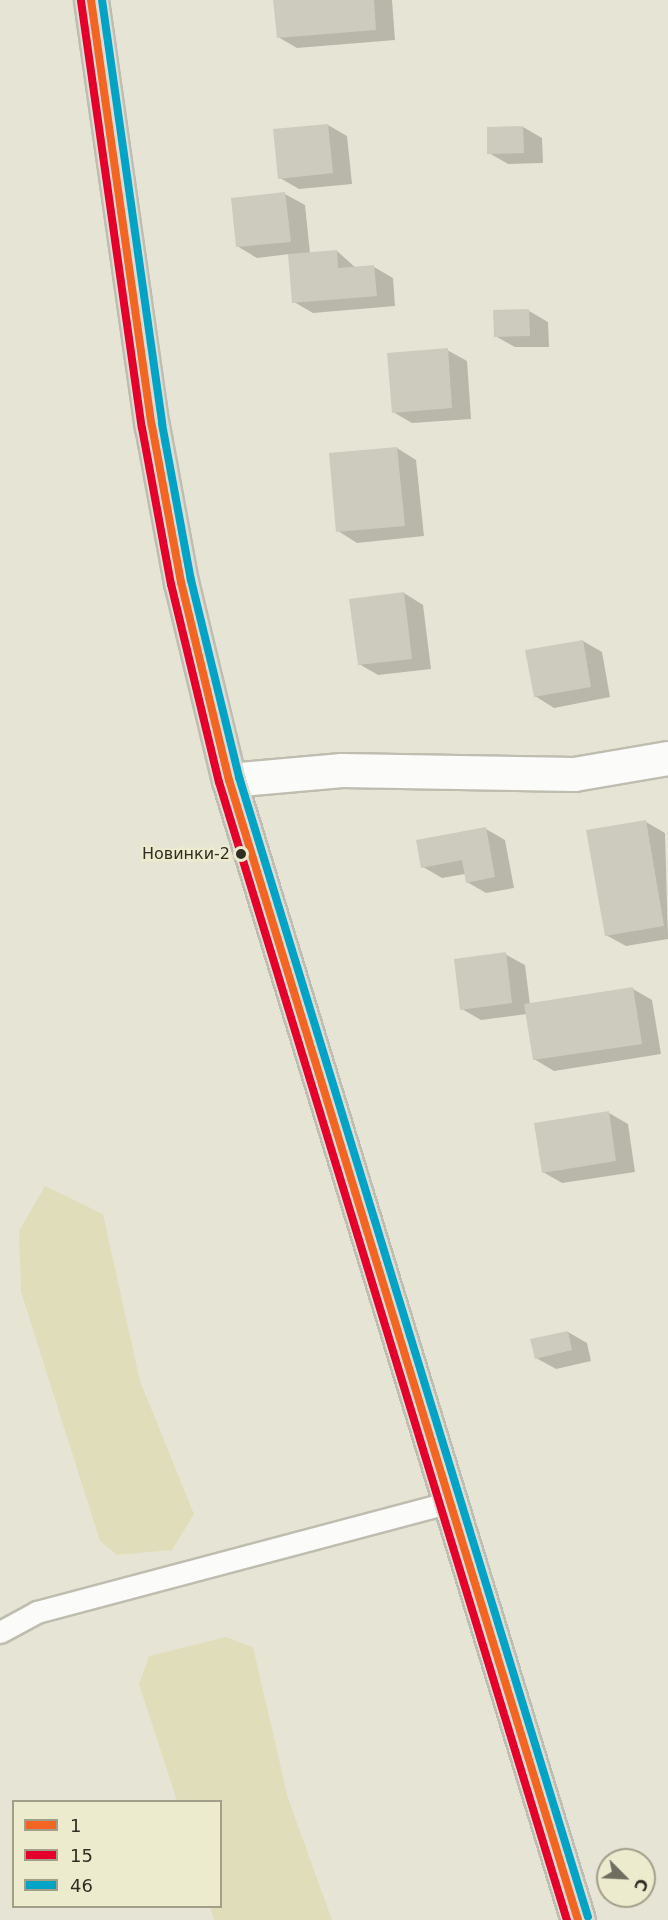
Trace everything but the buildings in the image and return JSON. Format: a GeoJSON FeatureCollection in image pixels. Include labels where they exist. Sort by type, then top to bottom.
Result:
{"type":"FeatureCollection","features":[{"type":"Feature","properties":{"kind":"main road"},"geometry":{"type":"LineString","coordinates":[[92,0],[152,426],[181,582],[229,780],[446,1503],[578,1920]]}},
{"type":"Feature","properties":{"kind":"street"},"geometry":{"type":"LineString","coordinates":[[229,780],[342,770],[574,774],[668,758]]}},
{"type":"Feature","properties":{"kind":"lane"},"geometry":{"type":"LineString","coordinates":[[0,1632],[37,1612],[446,1503]]}},
{"type":"Feature","properties":{"kind":"shaded area"},"geometry":{"type":"Polygon","coordinates":[[[45,1186],[103,1214],[140,1381],[194,1514],[172,1550],[117,1555],[100,1541],[21,1292],[19,1231],[45,1186]]]}},
{"type":"Feature","properties":{"kind":"shaded area"},"geometry":{"type":"Polygon","coordinates":[[[226,1637],[253,1647],[288,1798],[332,1920],[214,1920],[210,1908],[222,1908],[222,1800],[177,1800],[139,1684],[149,1656],[226,1637]]]}},
{"type":"Feature","properties":{"kind":"transit line","name":"1"},"geometry":{"type":"LineString","coordinates":[[91,0],[152,426],[181,582],[229,780],[578,1920]]}},
{"type":"Feature","properties":{"kind":"transit line","name":"46"},"geometry":{"type":"LineString","coordinates":[[102,0],[162,424],[191,580],[239,777],[588,1917]]}},
{"type":"Feature","properties":{"kind":"transit line","name":"15"},"geometry":{"type":"LineString","coordinates":[[81,1],[142,428],[171,584],[219,782],[567,1920]]}},
{"type":"Feature","properties":{"kind":"place","name":"Новинки-2"},"geometry":{"type":"Point","coordinates":[241,854]}}]}
